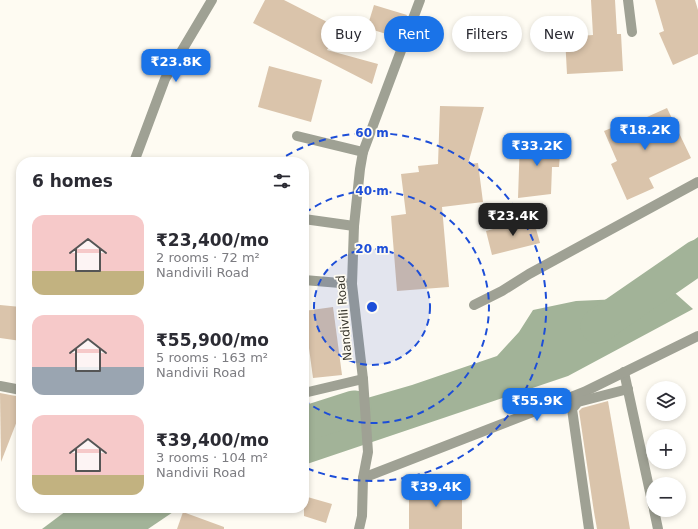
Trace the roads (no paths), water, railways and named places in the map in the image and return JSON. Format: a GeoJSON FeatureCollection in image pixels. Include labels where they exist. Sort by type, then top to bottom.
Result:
{"type":"FeatureCollection","features":[{"type":"Feature","properties":{"kind":"street"},"geometry":{"type":"LineString","coordinates":[[136,157],[165,79],[212,0]]}},
{"type":"Feature","properties":{"kind":"street","name":"Nandivili Road"},"geometry":{"type":"LineString","coordinates":[[359,529],[362,516],[363,478],[368,452],[363,380],[352,284],[354,226],[360,169],[363,152],[420,0]]}},
{"type":"Feature","properties":{"kind":"street"},"geometry":{"type":"LineString","coordinates":[[628,0],[632,32]]}},
{"type":"Feature","properties":{"kind":"street"},"geometry":{"type":"LineString","coordinates":[[297,136],[363,152]]}},
{"type":"Feature","properties":{"kind":"street"},"geometry":{"type":"LineString","coordinates":[[474,305],[502,291],[530,274],[698,182]]}},
{"type":"Feature","properties":{"kind":"street"},"geometry":{"type":"LineString","coordinates":[[309,219],[354,226]]}},
{"type":"Feature","properties":{"kind":"street"},"geometry":{"type":"LineString","coordinates":[[309,280],[352,284]]}},
{"type":"Feature","properties":{"kind":"street"},"geometry":{"type":"LineString","coordinates":[[363,478],[584,392],[698,336]]}},
{"type":"Feature","properties":{"kind":"street"},"geometry":{"type":"LineString","coordinates":[[624,372],[647,477]]}},
{"type":"Feature","properties":{"kind":"street"},"geometry":{"type":"LineString","coordinates":[[309,392],[363,380]]}},
{"type":"Feature","properties":{"kind":"street"},"geometry":{"type":"LineString","coordinates":[[0,386],[16,389]]}},
{"type":"Feature","properties":{"kind":"street"},"geometry":{"type":"LineString","coordinates":[[589,529],[572,408],[578,402],[628,389]]}},
{"type":"Feature","properties":{"kind":"street"},"geometry":{"type":"LineString","coordinates":[[654,517],[654,528]]}},
{"type":"Feature","properties":{"kind":"waterway"},"geometry":{"type":"LineString","coordinates":[[598,326],[698,257]]}},
{"type":"Feature","properties":{"kind":"waterway"},"geometry":{"type":"LineString","coordinates":[[309,422],[354,408]]}}]}
